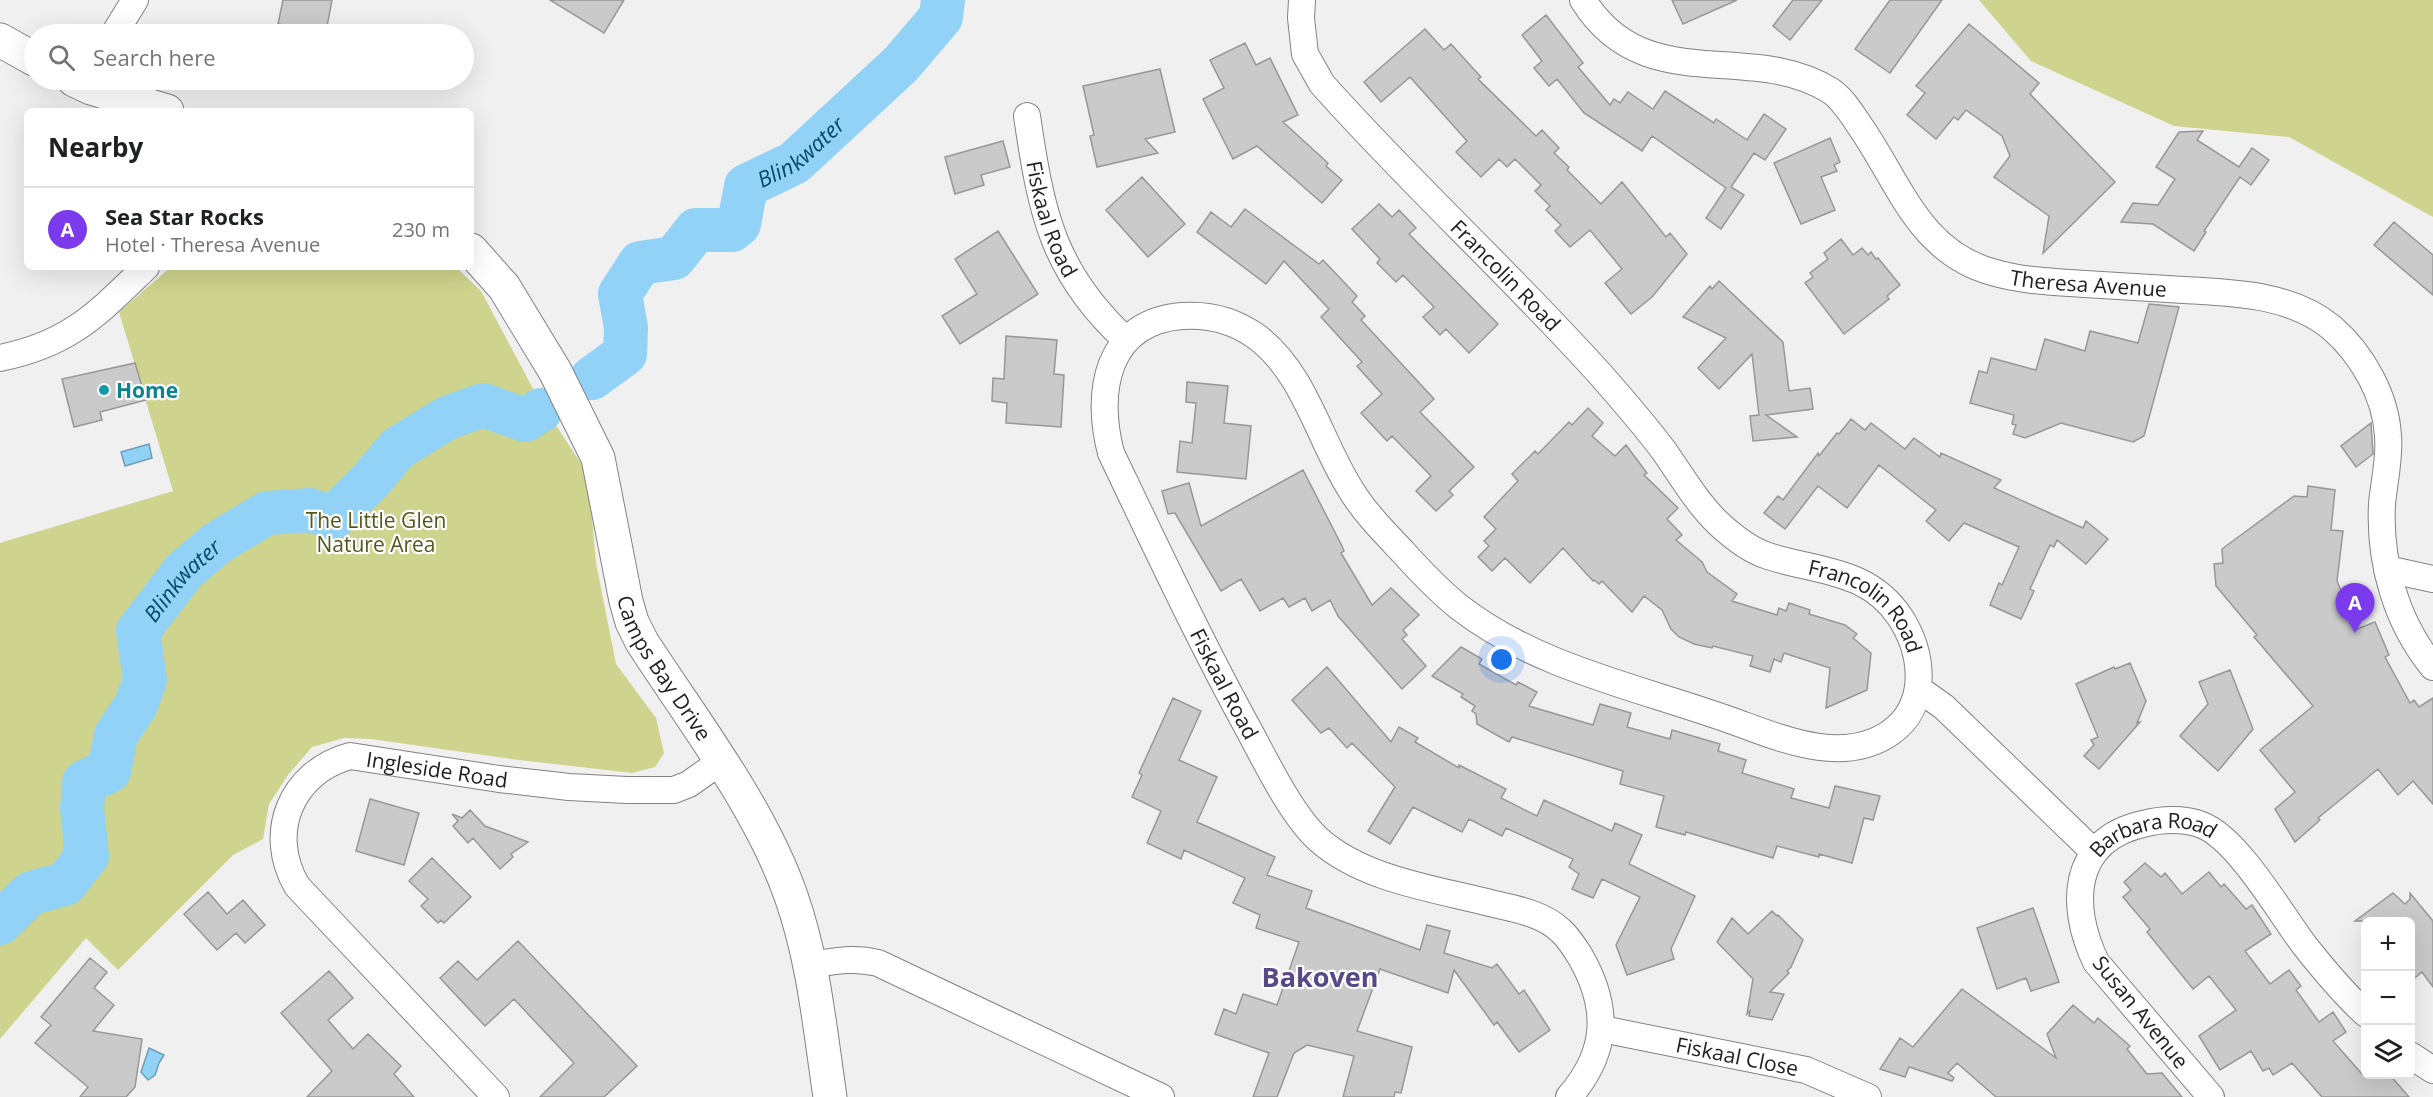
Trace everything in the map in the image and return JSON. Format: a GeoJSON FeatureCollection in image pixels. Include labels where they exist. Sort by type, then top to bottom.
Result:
{"type":"FeatureCollection","features":[{"type":"Feature","properties":{"kind":"main road"},"geometry":{"type":"LineString","coordinates":[[0,40],[24,53]]}},
{"type":"Feature","properties":{"kind":"main road"},"geometry":{"type":"LineString","coordinates":[[109,90],[160,108]]}},
{"type":"Feature","properties":{"kind":"main road","name":"Camps Bay Drive"},"geometry":{"type":"LineString","coordinates":[[474,253],[504,287],[555,371],[598,458],[632,622],[642,642],[746,803],[778,865],[791,897],[810,965],[830,1097]]}},
{"type":"Feature","properties":{"kind":"street"},"geometry":{"type":"LineString","coordinates":[[120,24],[135,0]]}},
{"type":"Feature","properties":{"kind":"street","name":"Francolin Road"},"geometry":{"type":"LineString","coordinates":[[1126,340],[1155,322],[1173,317],[1190,316],[1207,316],[1227,321],[1257,337],[1282,359],[1348,486],[1366,512],[1429,582],[1461,609],[1537,653],[1772,735],[1839,750],[1867,744],[1890,733],[1909,715],[1920,690],[1918,665],[1912,636],[1897,612],[1877,590],[1846,574],[1764,555],[1740,541],[1714,519],[1648,430],[1595,369],[1322,84],[1305,54],[1301,18],[1302,0]]}},
{"type":"Feature","properties":{"kind":"street","name":"Theresa Avenue"},"geometry":{"type":"LineString","coordinates":[[1583,0],[1590,11],[1608,29],[1630,46],[1654,56],[1685,63],[1770,70],[1806,79],[1832,92],[1848,108],[1880,156],[1899,194],[1916,219],[1938,243],[1964,261],[1991,272],[2051,282],[2222,292],[2285,302],[2314,315],[2334,330],[2356,354],[2370,376],[2384,407],[2389,437],[2382,504],[2387,569],[2409,630],[2433,667]]}},
{"type":"Feature","properties":{"kind":"street","name":"Fiskaal Road"},"geometry":{"type":"LineString","coordinates":[[1027,116],[1040,197],[1055,242],[1069,272],[1104,320],[1126,340],[1108,371],[1104,390],[1106,431],[1112,453],[1214,666],[1293,807],[1317,838],[1350,862],[1385,876],[1527,912],[1560,930],[1580,956],[1595,991],[1601,1012],[1602,1029],[1594,1060],[1582,1081],[1569,1097]]}},
{"type":"Feature","properties":{"kind":"street"},"geometry":{"type":"LineString","coordinates":[[0,358],[42,347],[69,334],[92,319],[143,270]]}},
{"type":"Feature","properties":{"kind":"street"},"geometry":{"type":"LineString","coordinates":[[2387,569],[2433,579]]}},
{"type":"Feature","properties":{"kind":"street","name":"Barbara Road"},"geometry":{"type":"LineString","coordinates":[[1920,690],[1944,707],[2093,851],[2117,834],[2134,826],[2154,821],[2179,820],[2201,825],[2221,836],[2239,855],[2304,945],[2345,995],[2361,1009]]}},
{"type":"Feature","properties":{"kind":"street","name":"Ingleside Road"},"geometry":{"type":"LineString","coordinates":[[496,1097],[297,886],[288,870],[284,850],[289,806],[300,786],[317,771],[335,760],[350,756],[569,788],[627,790],[674,790],[689,784],[720,762]]}},
{"type":"Feature","properties":{"kind":"street","name":"Susan Avenue"},"geometry":{"type":"LineString","coordinates":[[2093,851],[2084,870],[2079,893],[2086,941],[2096,962],[2211,1097]]}},
{"type":"Feature","properties":{"kind":"street"},"geometry":{"type":"LineString","coordinates":[[810,965],[845,959],[878,963],[1161,1097]]}},
{"type":"Feature","properties":{"kind":"street","name":"Fiskaal Close"},"geometry":{"type":"LineString","coordinates":[[1602,1029],[1806,1070],[1868,1097]]}},
{"type":"Feature","properties":{"kind":"street"},"geometry":{"type":"LineString","coordinates":[[2415,1057],[2433,1070]]}},
{"type":"Feature","properties":{"kind":"green space"},"geometry":{"type":"Polygon","coordinates":[[[1979,0],[2433,0],[2433,217],[2289,137],[2174,126],[2031,61],[1979,0]]]}},
{"type":"Feature","properties":{"kind":"green space","name":"The Little Glen Nature Area"},"geometry":{"type":"Polygon","coordinates":[[[168,270],[459,270],[481,291],[538,398],[584,468],[589,484],[596,563],[616,664],[656,718],[664,753],[655,767],[632,773],[371,739],[344,738],[312,747],[288,775],[269,804],[263,839],[233,855],[118,970],[86,938],[0,1039],[0,543],[173,491],[119,312],[168,270]]]}},
{"type":"Feature","properties":{"kind":"water"},"geometry":{"type":"Polygon","coordinates":[[[149,444],[152,458],[125,466],[121,452],[149,444]]]}},
{"type":"Feature","properties":{"kind":"water"},"geometry":{"type":"Polygon","coordinates":[[[149,1048],[164,1055],[155,1075],[148,1080],[141,1072],[149,1048]]]}},
{"type":"Feature","properties":{"kind":"building"},"geometry":{"type":"Polygon","coordinates":[[[283,0],[332,0],[328,24],[278,24],[283,0]]]}},
{"type":"Feature","properties":{"kind":"building"},"geometry":{"type":"Polygon","coordinates":[[[550,0],[624,0],[604,33],[550,0]]]}},
{"type":"Feature","properties":{"kind":"building"},"geometry":{"type":"Polygon","coordinates":[[[1672,0],[1737,0],[1683,24],[1672,0]]]}},
{"type":"Feature","properties":{"kind":"building"},"geometry":{"type":"Polygon","coordinates":[[[1793,0],[1822,0],[1790,40],[1773,26],[1793,0]]]}},
{"type":"Feature","properties":{"kind":"building"},"geometry":{"type":"Polygon","coordinates":[[[1890,0],[1942,0],[1890,73],[1855,49],[1890,0]]]}},
{"type":"Feature","properties":{"kind":"building"},"geometry":{"type":"Polygon","coordinates":[[[1546,15],[1583,63],[1578,67],[1610,105],[1614,99],[1620,103],[1628,92],[1653,109],[1665,91],[1714,123],[1716,119],[1747,140],[1764,114],[1786,129],[1765,160],[1754,153],[1731,187],[1744,195],[1721,229],[1706,218],[1726,188],[1652,136],[1642,151],[1584,113],[1557,79],[1549,86],[1534,68],[1542,61],[1522,35],[1546,15]]]}},
{"type":"Feature","properties":{"kind":"building"},"geometry":{"type":"Polygon","coordinates":[[[1969,24],[2039,83],[2030,94],[2115,182],[2043,253],[2049,216],[1994,177],[2010,156],[2002,136],[1966,110],[1958,120],[1954,117],[1936,139],[1907,115],[1925,93],[1916,86],[1969,24]]]}},
{"type":"Feature","properties":{"kind":"building"},"geometry":{"type":"Polygon","coordinates":[[[1425,29],[1444,50],[1451,44],[1481,77],[1478,79],[1536,136],[1542,130],[1559,148],[1554,153],[1569,167],[1567,170],[1601,204],[1622,182],[1666,237],[1670,233],[1687,254],[1652,297],[1631,314],[1605,283],[1622,269],[1590,230],[1570,247],[1555,231],[1561,225],[1546,210],[1550,206],[1535,191],[1541,185],[1515,159],[1507,167],[1499,159],[1481,177],[1456,152],[1467,141],[1410,77],[1381,102],[1364,82],[1425,29]]]}},
{"type":"Feature","properties":{"kind":"building"},"geometry":{"type":"Polygon","coordinates":[[[1245,43],[1256,65],[1270,58],[1298,115],[1283,122],[1328,163],[1326,166],[1342,180],[1322,203],[1257,146],[1233,159],[1203,99],[1224,88],[1210,60],[1245,43]]]}},
{"type":"Feature","properties":{"kind":"building"},"geometry":{"type":"Polygon","coordinates":[[[1160,69],[1175,132],[1145,139],[1158,153],[1097,167],[1090,136],[1094,135],[1083,86],[1160,69]]]}},
{"type":"Feature","properties":{"kind":"building"},"geometry":{"type":"Polygon","coordinates":[[[2203,131],[2197,140],[2239,167],[2252,148],[2269,160],[2251,185],[2240,177],[2204,231],[2206,232],[2194,251],[2153,224],[2121,222],[2133,203],[2158,205],[2175,179],[2156,167],[2179,132],[2203,131]]]}},
{"type":"Feature","properties":{"kind":"building"},"geometry":{"type":"Polygon","coordinates":[[[1830,138],[1840,162],[1834,165],[1837,171],[1821,177],[1835,210],[1801,224],[1774,163],[1830,138]]]}},
{"type":"Feature","properties":{"kind":"building"},"geometry":{"type":"Polygon","coordinates":[[[1003,141],[1010,167],[981,175],[984,185],[955,194],[945,157],[1003,141]]]}},
{"type":"Feature","properties":{"kind":"building"},"geometry":{"type":"Polygon","coordinates":[[[1142,177],[1185,224],[1148,257],[1106,210],[1142,177]]]}},
{"type":"Feature","properties":{"kind":"building"},"geometry":{"type":"Polygon","coordinates":[[[1379,204],[1392,217],[1399,210],[1416,228],[1409,234],[1498,324],[1469,353],[1446,329],[1440,335],[1423,317],[1434,307],[1403,275],[1396,282],[1377,263],[1380,259],[1352,229],[1379,204]]]}},
{"type":"Feature","properties":{"kind":"building"},"geometry":{"type":"Polygon","coordinates":[[[1245,209],[1319,264],[1323,260],[1357,296],[1352,302],[1365,316],[1361,320],[1434,399],[1420,412],[1474,467],[1449,491],[1453,495],[1436,511],[1416,491],[1431,476],[1392,436],[1387,441],[1361,413],[1382,394],[1357,366],[1362,362],[1321,317],[1329,309],[1284,261],[1266,284],[1197,232],[1211,212],[1231,227],[1245,209]]]}},
{"type":"Feature","properties":{"kind":"building"},"geometry":{"type":"Polygon","coordinates":[[[2394,222],[2433,255],[2433,295],[2374,245],[2394,222]]]}},
{"type":"Feature","properties":{"kind":"building"},"geometry":{"type":"Polygon","coordinates":[[[998,231],[1038,294],[960,344],[942,316],[977,294],[955,259],[998,231]]]}},
{"type":"Feature","properties":{"kind":"building"},"geometry":{"type":"Polygon","coordinates":[[[1841,239],[1853,255],[1862,248],[1868,255],[1871,252],[1900,285],[1887,296],[1889,299],[1844,334],[1805,283],[1813,277],[1810,273],[1828,259],[1824,253],[1841,239]]]}},
{"type":"Feature","properties":{"kind":"building"},"geometry":{"type":"Polygon","coordinates":[[[1719,281],[1783,342],[1789,391],[1810,388],[1813,409],[1766,415],[1797,437],[1753,441],[1750,416],[1759,415],[1752,354],[1719,389],[1698,368],[1726,338],[1683,317],[1710,286],[1712,289],[1719,281]]]}},
{"type":"Feature","properties":{"kind":"building"},"geometry":{"type":"Polygon","coordinates":[[[2149,304],[2179,307],[2144,436],[2133,442],[2061,423],[2025,438],[2013,434],[2016,425],[2012,424],[2014,415],[1970,403],[1979,371],[1987,373],[1991,358],[2036,370],[2045,339],[2085,351],[2090,331],[2138,343],[2149,304]]]}},
{"type":"Feature","properties":{"kind":"building"},"geometry":{"type":"Polygon","coordinates":[[[1006,336],[1057,340],[1054,374],[1064,375],[1061,427],[1006,423],[1007,403],[992,401],[993,378],[1004,379],[1006,336]]]}},
{"type":"Feature","properties":{"kind":"building","name":"Home"},"geometry":{"type":"Polygon","coordinates":[[[135,363],[146,400],[100,412],[102,420],[74,427],[62,379],[135,363]]]}},
{"type":"Feature","properties":{"kind":"building"},"geometry":{"type":"Polygon","coordinates":[[[1187,382],[1228,386],[1224,423],[1251,426],[1246,479],[1177,472],[1180,441],[1192,443],[1196,403],[1186,402],[1187,382]]]}},
{"type":"Feature","properties":{"kind":"building"},"geometry":{"type":"Polygon","coordinates":[[[1588,408],[1603,423],[1592,436],[1615,456],[1626,445],[1647,473],[1644,475],[1678,508],[1667,519],[1682,535],[1676,540],[1702,562],[1707,572],[1737,594],[1732,601],[1777,615],[1779,608],[1786,611],[1789,603],[1810,610],[1809,614],[1845,625],[1857,634],[1853,638],[1871,653],[1867,690],[1826,708],[1830,668],[1784,653],[1781,662],[1774,659],[1770,672],[1750,666],[1753,656],[1713,646],[1712,648],[1694,644],[1679,637],[1671,629],[1662,610],[1644,596],[1632,612],[1602,581],[1599,584],[1593,581],[1563,548],[1530,583],[1505,558],[1492,571],[1478,557],[1489,546],[1484,541],[1496,529],[1484,517],[1518,481],[1512,474],[1535,451],[1538,454],[1569,422],[1572,425],[1588,408]]]}},
{"type":"Feature","properties":{"kind":"building"},"geometry":{"type":"Polygon","coordinates":[[[1851,419],[1865,430],[1871,423],[1905,449],[1914,438],[1940,457],[1941,453],[2001,480],[1994,488],[2083,528],[2086,521],[2108,539],[2086,564],[2057,540],[2054,547],[2050,545],[2030,589],[2034,591],[2021,619],[1990,605],[2019,547],[1964,523],[1949,541],[1926,521],[1936,510],[1879,465],[1847,508],[1818,486],[1785,529],[1764,513],[1778,496],[1783,500],[1818,453],[1819,456],[1851,419]]]}},
{"type":"Feature","properties":{"kind":"building"},"geometry":{"type":"Polygon","coordinates":[[[2371,423],[2373,454],[2356,467],[2341,446],[2371,423]]]}},
{"type":"Feature","properties":{"kind":"building"},"geometry":{"type":"Polygon","coordinates":[[[1303,470],[1342,546],[1344,551],[1341,553],[1372,605],[1391,588],[1419,615],[1403,630],[1407,635],[1402,639],[1426,666],[1402,689],[1338,616],[1330,600],[1312,611],[1305,598],[1289,607],[1283,598],[1260,611],[1241,579],[1221,591],[1175,513],[1168,514],[1162,491],[1189,483],[1201,526],[1303,470]]]}},
{"type":"Feature","properties":{"kind":"building"},"geometry":{"type":"Polygon","coordinates":[[[2308,486],[2335,490],[2331,530],[2343,531],[2337,581],[2357,629],[2375,622],[2389,655],[2385,657],[2410,703],[2414,700],[2419,707],[2433,698],[2433,804],[2413,781],[2398,795],[2378,769],[2318,818],[2320,820],[2295,842],[2275,809],[2295,792],[2260,750],[2313,706],[2254,637],[2257,635],[2216,586],[2214,564],[2223,563],[2222,549],[2294,496],[2307,497],[2308,486]]]}},
{"type":"Feature","properties":{"kind":"building"},"geometry":{"type":"Polygon","coordinates":[[[1461,647],[1482,659],[1479,664],[1516,685],[1518,682],[1537,692],[1529,706],[1593,725],[1600,704],[1631,713],[1627,727],[1670,739],[1672,730],[1720,744],[1718,751],[1746,760],[1742,773],[1794,789],[1791,798],[1829,808],[1835,786],[1880,796],[1873,820],[1864,818],[1852,863],[1777,846],[1773,858],[1686,832],[1685,835],[1656,827],[1664,796],[1620,784],[1623,771],[1512,737],[1509,742],[1477,724],[1476,714],[1472,711],[1475,706],[1461,697],[1463,694],[1432,676],[1461,647]]]}},
{"type":"Feature","properties":{"kind":"building"},"geometry":{"type":"Polygon","coordinates":[[[2130,663],[2146,701],[2137,723],[2140,722],[2099,769],[2084,756],[2094,745],[2091,740],[2098,737],[2076,684],[2114,667],[2115,669],[2130,663]]]}},
{"type":"Feature","properties":{"kind":"building"},"geometry":{"type":"Polygon","coordinates":[[[1327,667],[1391,742],[1399,727],[1418,738],[1415,742],[1459,768],[1459,765],[1506,789],[1501,798],[1537,816],[1544,800],[1612,831],[1615,823],[1642,835],[1629,864],[1695,896],[1671,949],[1674,959],[1627,975],[1616,945],[1640,897],[1602,879],[1593,898],[1572,889],[1579,874],[1569,867],[1573,859],[1506,828],[1502,836],[1469,819],[1462,832],[1413,807],[1390,844],[1368,831],[1395,787],[1352,743],[1347,748],[1329,728],[1321,733],[1292,700],[1327,667]]]}},
{"type":"Feature","properties":{"kind":"building"},"geometry":{"type":"Polygon","coordinates":[[[2230,670],[2253,729],[2218,771],[2180,736],[2208,704],[2199,682],[2230,670]]]}},
{"type":"Feature","properties":{"kind":"building"},"geometry":{"type":"Polygon","coordinates":[[[1173,698],[1201,711],[1179,760],[1217,777],[1197,822],[1275,857],[1267,875],[1312,891],[1306,908],[1420,950],[1427,925],[1450,931],[1444,953],[1492,968],[1497,964],[1519,994],[1524,990],[1550,1030],[1519,1052],[1497,1022],[1494,1025],[1454,970],[1448,993],[1380,969],[1357,1031],[1412,1047],[1401,1093],[1395,1092],[1394,1097],[1343,1097],[1354,1056],[1307,1045],[1294,1053],[1277,1097],[1253,1097],[1269,1053],[1215,1034],[1224,1009],[1236,1014],[1243,994],[1277,1005],[1299,942],[1256,928],[1260,915],[1233,903],[1245,878],[1184,850],[1181,859],[1147,843],[1161,811],[1132,797],[1142,775],[1139,773],[1173,698]]]}},
{"type":"Feature","properties":{"kind":"building"},"geometry":{"type":"Polygon","coordinates":[[[370,799],[419,813],[404,865],[356,851],[370,799]]]}},
{"type":"Feature","properties":{"kind":"building"},"geometry":{"type":"Polygon","coordinates":[[[470,810],[485,826],[528,842],[511,854],[513,857],[500,869],[473,838],[468,843],[453,826],[458,821],[452,814],[462,818],[470,810]]]}},
{"type":"Feature","properties":{"kind":"building"},"geometry":{"type":"Polygon","coordinates":[[[432,858],[471,897],[444,923],[441,920],[438,923],[421,906],[428,899],[409,881],[432,858]]]}},
{"type":"Feature","properties":{"kind":"building"},"geometry":{"type":"Polygon","coordinates":[[[2145,863],[2161,877],[2165,873],[2182,894],[2209,872],[2221,887],[2224,884],[2246,909],[2252,905],[2271,934],[2245,951],[2270,984],[2289,970],[2301,986],[2296,990],[2319,1022],[2333,1012],[2346,1032],[2333,1041],[2361,1073],[2361,1079],[2393,1079],[2409,1097],[2322,1097],[2292,1063],[2273,1075],[2269,1068],[2263,1071],[2251,1051],[2220,1070],[2199,1036],[2236,1010],[2209,976],[2193,989],[2147,932],[2150,929],[2123,897],[2131,890],[2124,882],[2145,863]]]}},
{"type":"Feature","properties":{"kind":"building"},"geometry":{"type":"Polygon","coordinates":[[[208,892],[227,914],[243,900],[265,925],[245,943],[236,933],[217,950],[184,914],[208,892]]]}},
{"type":"Feature","properties":{"kind":"building"},"geometry":{"type":"Polygon","coordinates":[[[2393,893],[2405,904],[2410,899],[2410,893],[2433,921],[2433,987],[2422,972],[2415,978],[2415,917],[2361,917],[2361,921],[2355,921],[2393,893]]]}},
{"type":"Feature","properties":{"kind":"building"},"geometry":{"type":"Polygon","coordinates":[[[2033,908],[2059,982],[2031,991],[2026,978],[1997,989],[1977,928],[2033,908]]]}},
{"type":"Feature","properties":{"kind":"building"},"geometry":{"type":"Polygon","coordinates":[[[1772,911],[1803,940],[1787,971],[1789,973],[1770,992],[1784,994],[1772,1020],[1749,1016],[1750,1011],[1747,1014],[1753,979],[1717,942],[1732,918],[1748,934],[1772,911]]]}},
{"type":"Feature","properties":{"kind":"building"},"geometry":{"type":"Polygon","coordinates":[[[518,941],[637,1066],[604,1097],[540,1097],[574,1063],[514,999],[485,1026],[440,978],[458,961],[477,980],[518,941]]]}},
{"type":"Feature","properties":{"kind":"building"},"geometry":{"type":"Polygon","coordinates":[[[90,958],[107,972],[94,988],[114,1005],[93,1031],[142,1039],[135,1087],[126,1097],[80,1097],[88,1087],[35,1043],[51,1025],[41,1017],[90,958]]]}},
{"type":"Feature","properties":{"kind":"building"},"geometry":{"type":"Polygon","coordinates":[[[329,971],[353,998],[328,1020],[353,1049],[368,1034],[401,1066],[394,1074],[414,1097],[307,1097],[332,1071],[281,1013],[329,971]]]}},
{"type":"Feature","properties":{"kind":"building"},"geometry":{"type":"Polygon","coordinates":[[[1962,989],[2056,1058],[2047,1034],[2073,1005],[2094,1023],[2098,1018],[2130,1046],[2127,1049],[2147,1074],[2162,1073],[2182,1097],[1996,1097],[1957,1063],[1948,1073],[1954,1078],[1952,1081],[1909,1067],[1905,1077],[1880,1069],[1900,1038],[1913,1047],[1962,989]]]}},
{"type":"Feature","properties":{"kind":"waterway","name":"Blinkwater"},"geometry":{"type":"LineString","coordinates":[[592,378],[625,354],[626,328],[620,294],[640,263],[674,258],[696,230],[732,230],[739,224],[746,186],[794,163],[901,64],[941,17],[943,0]]}},
{"type":"Feature","properties":{"kind":"waterway","name":"Blinkwater"},"geometry":{"type":"LineString","coordinates":[[0,923],[31,893],[65,884],[87,856],[82,809],[84,782],[109,771],[116,735],[136,705],[145,680],[138,631],[184,571],[217,543],[267,513],[310,510],[333,518],[371,480],[398,448],[447,418],[483,405],[525,420],[541,410]]}},
{"type":"Feature","properties":{"kind":"place","name":"Home"},"geometry":{"type":"Point","coordinates":[104,390]}},
{"type":"Feature","properties":{"kind":"place","name":"Sea Star Rocks"},"geometry":{"type":"Point","coordinates":[2355,633]}},
{"type":"Feature","properties":{"kind":"district","name":"Bakoven"},"geometry":{"type":"Point","coordinates":[1320,976]}}]}
